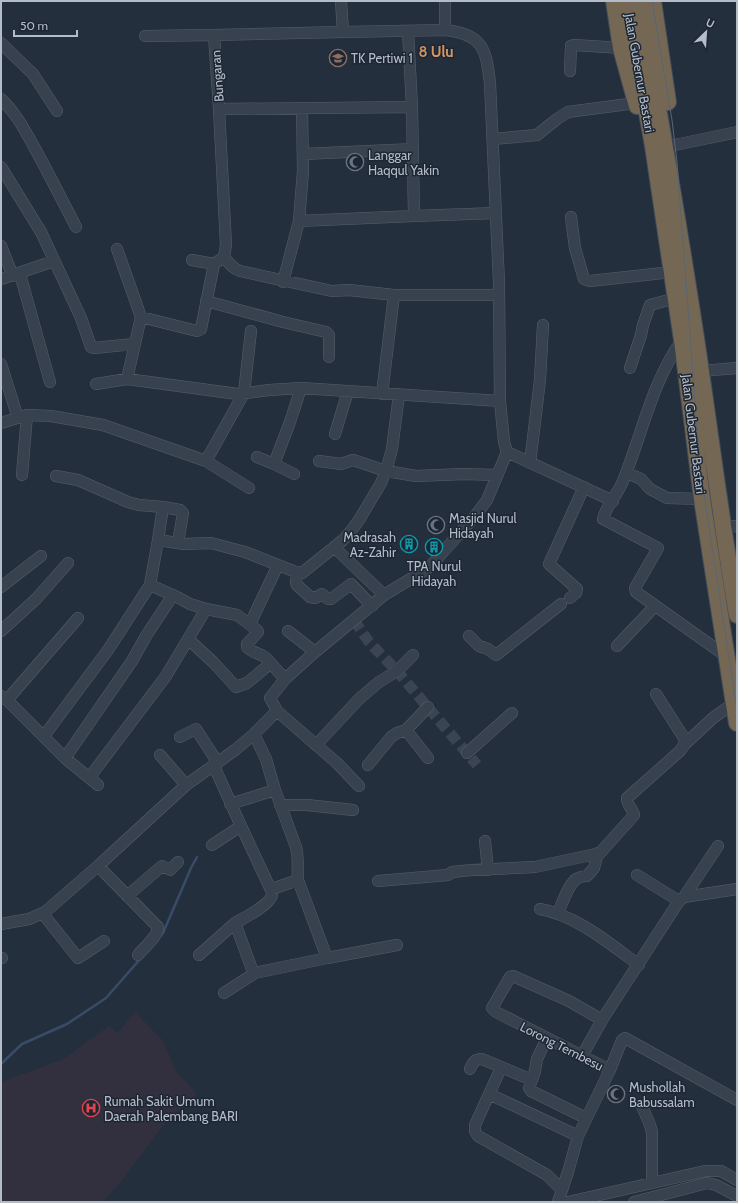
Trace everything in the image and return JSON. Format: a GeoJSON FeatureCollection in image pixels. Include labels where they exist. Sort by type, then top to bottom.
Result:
{"type":"FeatureCollection","features":[{"type":"Feature","properties":{"kind":"highway","name":"Jalan Gubernur Bastari"},"geometry":{"type":"LineString","coordinates":[[614,1],[621,48],[642,124],[660,143]]}},
{"type":"Feature","properties":{"kind":"highway","name":"Jalan Gubernur Bastari"},"geometry":{"type":"LineString","coordinates":[[628,1],[660,143],[672,272],[702,498],[737,723]]}},
{"type":"Feature","properties":{"kind":"highway","name":"Jalan Gubernur Bastari"},"geometry":{"type":"LineString","coordinates":[[639,1],[660,143],[730,526],[737,614]]}},
{"type":"Feature","properties":{"kind":"highway","name":"Jalan Gubernur Bastari"},"geometry":{"type":"LineString","coordinates":[[652,1],[669,106],[668,122],[660,143]]}},
{"type":"Feature","properties":{"kind":"highway"},"geometry":{"type":"LineString","coordinates":[[719,615],[737,614]]}},
{"type":"Feature","properties":{"kind":"street"},"geometry":{"type":"LineString","coordinates":[[341,1],[343,32]]}},
{"type":"Feature","properties":{"kind":"street"},"geometry":{"type":"LineString","coordinates":[[445,1],[445,30]]}},
{"type":"Feature","properties":{"kind":"street","name":"Bungaran"},"geometry":{"type":"LineString","coordinates":[[412,108],[219,109],[214,35],[445,30],[469,35],[477,40],[486,54],[490,83],[499,295],[500,401],[507,452]]}},
{"type":"Feature","properties":{"kind":"street"},"geometry":{"type":"LineString","coordinates":[[408,31],[412,108],[414,216]]}},
{"type":"Feature","properties":{"kind":"street"},"geometry":{"type":"LineString","coordinates":[[145,36],[214,35]]}},
{"type":"Feature","properties":{"kind":"street"},"geometry":{"type":"LineString","coordinates":[[1,44],[38,79],[57,111]]}},
{"type":"Feature","properties":{"kind":"street"},"geometry":{"type":"LineString","coordinates":[[570,71],[571,46],[621,48]]}},
{"type":"Feature","properties":{"kind":"street"},"geometry":{"type":"LineString","coordinates":[[1,99],[14,112],[19,120],[44,164],[76,228]]}},
{"type":"Feature","properties":{"kind":"street"},"geometry":{"type":"LineString","coordinates":[[493,139],[538,135],[568,112],[636,103]]}},
{"type":"Feature","properties":{"kind":"street"},"geometry":{"type":"LineString","coordinates":[[283,282],[299,222],[304,171],[302,108]]}},
{"type":"Feature","properties":{"kind":"street"},"geometry":{"type":"LineString","coordinates":[[141,317],[199,330],[214,264],[224,257],[226,245],[219,109]]}},
{"type":"Feature","properties":{"kind":"street"},"geometry":{"type":"LineString","coordinates":[[660,143],[737,132]]}},
{"type":"Feature","properties":{"kind":"street"},"geometry":{"type":"LineString","coordinates":[[303,154],[413,150]]}},
{"type":"Feature","properties":{"kind":"street"},"geometry":{"type":"LineString","coordinates":[[1,167],[41,232],[81,318],[91,347],[94,348],[134,344]]}},
{"type":"Feature","properties":{"kind":"street"},"geometry":{"type":"LineString","coordinates":[[299,222],[496,213]]}},
{"type":"Feature","properties":{"kind":"street"},"geometry":{"type":"LineString","coordinates":[[571,217],[576,256],[584,279],[590,281],[672,272]]}},
{"type":"Feature","properties":{"kind":"street"},"geometry":{"type":"LineString","coordinates":[[1,246],[16,275],[50,382]]}},
{"type":"Feature","properties":{"kind":"street"},"geometry":{"type":"LineString","coordinates":[[117,249],[141,317],[126,379]]}},
{"type":"Feature","properties":{"kind":"street"},"geometry":{"type":"LineString","coordinates":[[224,257],[234,269],[325,291],[349,290],[394,296],[499,295]]}},
{"type":"Feature","properties":{"kind":"street"},"geometry":{"type":"LineString","coordinates":[[192,260],[214,264]]}},
{"type":"Feature","properties":{"kind":"street"},"geometry":{"type":"LineString","coordinates":[[1,279],[54,261]]}},
{"type":"Feature","properties":{"kind":"street"},"geometry":{"type":"LineString","coordinates":[[382,394],[394,296]]}},
{"type":"Feature","properties":{"kind":"street"},"geometry":{"type":"LineString","coordinates":[[630,368],[650,305],[676,298]]}},
{"type":"Feature","properties":{"kind":"street"},"geometry":{"type":"LineString","coordinates":[[206,301],[282,322],[326,332],[329,335],[329,357]]}},
{"type":"Feature","properties":{"kind":"street"},"geometry":{"type":"LineString","coordinates":[[530,463],[539,391],[543,325]]}},
{"type":"Feature","properties":{"kind":"street"},"geometry":{"type":"LineString","coordinates":[[206,461],[244,393],[251,331]]}},
{"type":"Feature","properties":{"kind":"street"},"geometry":{"type":"LineString","coordinates":[[682,340],[668,362],[657,386],[619,491],[603,517],[604,520],[658,548],[635,588],[636,592],[726,656]]}},
{"type":"Feature","properties":{"kind":"street"},"geometry":{"type":"LineString","coordinates":[[1,364],[22,416],[22,475]]}},
{"type":"Feature","properties":{"kind":"street"},"geometry":{"type":"LineString","coordinates":[[701,371],[737,368]]}},
{"type":"Feature","properties":{"kind":"street"},"geometry":{"type":"LineString","coordinates":[[96,384],[126,379],[238,394],[301,388],[500,401]]}},
{"type":"Feature","properties":{"kind":"street"},"geometry":{"type":"LineString","coordinates":[[274,464],[301,388]]}},
{"type":"Feature","properties":{"kind":"street"},"geometry":{"type":"LineString","coordinates":[[336,434],[348,391]]}},
{"type":"Feature","properties":{"kind":"street"},"geometry":{"type":"LineString","coordinates":[[158,540],[184,544],[211,543],[245,552],[297,572],[306,571],[343,540],[359,520],[381,483],[392,449],[399,395]]}},
{"type":"Feature","properties":{"kind":"street"},"geometry":{"type":"LineString","coordinates":[[1,423],[22,416],[51,416],[103,425],[206,461],[249,488]]}},
{"type":"Feature","properties":{"kind":"street"},"geometry":{"type":"LineString","coordinates":[[359,786],[337,763],[277,711],[270,698],[285,679],[384,595],[427,569],[434,562],[475,516],[487,500],[507,452],[613,501]]}},
{"type":"Feature","properties":{"kind":"street"},"geometry":{"type":"LineString","coordinates":[[257,457],[294,474]]}},
{"type":"Feature","properties":{"kind":"street"},"geometry":{"type":"LineString","coordinates":[[319,461],[341,464],[353,460],[386,471],[416,476],[464,474],[497,475]]}},
{"type":"Feature","properties":{"kind":"street"},"geometry":{"type":"LineString","coordinates":[[626,473],[641,479],[650,489],[667,498],[702,498]]}},
{"type":"Feature","properties":{"kind":"street"},"geometry":{"type":"LineString","coordinates":[[56,476],[78,480],[128,502],[139,505],[180,510],[183,513],[178,543]]}},
{"type":"Feature","properties":{"kind":"street"},"geometry":{"type":"LineString","coordinates":[[469,636],[479,646],[488,649],[496,655],[576,592],[577,589],[549,564],[584,487]]}},
{"type":"Feature","properties":{"kind":"street"},"geometry":{"type":"LineString","coordinates":[[44,736],[108,650],[150,585],[163,507]]}},
{"type":"Feature","properties":{"kind":"street"},"geometry":{"type":"LineString","coordinates":[[334,547],[384,595]]}},
{"type":"Feature","properties":{"kind":"street"},"geometry":{"type":"LineString","coordinates":[[1,587],[41,556]]}},
{"type":"Feature","properties":{"kind":"street"},"geometry":{"type":"LineString","coordinates":[[1,631],[36,600],[68,563]]}},
{"type":"Feature","properties":{"kind":"street"},"geometry":{"type":"LineString","coordinates":[[250,624],[278,565]]}},
{"type":"Feature","properties":{"kind":"street"},"geometry":{"type":"LineString","coordinates":[[297,572],[297,585],[310,596],[315,598],[322,594],[331,599],[351,584],[372,606]]}},
{"type":"Feature","properties":{"kind":"street"},"geometry":{"type":"LineString","coordinates":[[150,585],[173,594],[190,604],[206,609],[232,613],[250,624],[258,632],[247,644],[247,647],[253,653],[263,655],[285,679]]}},
{"type":"Feature","properties":{"kind":"street"},"geometry":{"type":"LineString","coordinates":[[65,758],[132,661],[173,594]]}},
{"type":"Feature","properties":{"kind":"street"},"geometry":{"type":"LineString","coordinates":[[617,646],[655,606]]}},
{"type":"Feature","properties":{"kind":"street"},"geometry":{"type":"LineString","coordinates":[[89,778],[162,682],[206,609]]}},
{"type":"Feature","properties":{"kind":"street"},"geometry":{"type":"LineString","coordinates":[[78,618],[3,697],[65,758],[98,785]]}},
{"type":"Feature","properties":{"kind":"street"},"geometry":{"type":"LineString","coordinates":[[288,631],[315,652]]}},
{"type":"Feature","properties":{"kind":"street"},"geometry":{"type":"LineString","coordinates":[[188,639],[213,662],[236,687],[247,683],[271,663]]}},
{"type":"Feature","properties":{"kind":"street"},"geometry":{"type":"LineString","coordinates":[[316,744],[360,698],[379,682],[398,671],[413,655]]}},
{"type":"Feature","properties":{"kind":"street"},"geometry":{"type":"LineString","coordinates":[[656,694],[684,738],[685,744]]}},
{"type":"Feature","properties":{"kind":"street"},"geometry":{"type":"LineString","coordinates":[[378,881],[448,875],[452,872],[535,867],[600,853],[634,815],[627,802],[627,798],[680,751],[685,744],[713,718],[734,703]]}},
{"type":"Feature","properties":{"kind":"street"},"geometry":{"type":"LineString","coordinates":[[368,765],[391,737],[406,730],[428,707]]}},
{"type":"Feature","properties":{"kind":"street"},"geometry":{"type":"LineString","coordinates":[[1,924],[29,919],[43,914],[186,785],[254,734],[277,711]]}},
{"type":"Feature","properties":{"kind":"street"},"geometry":{"type":"LineString","coordinates":[[467,753],[512,713]]}},
{"type":"Feature","properties":{"kind":"street"},"geometry":{"type":"LineString","coordinates":[[180,737],[196,729],[216,764],[230,804],[269,887],[271,888],[272,896],[261,907],[235,923],[199,954]]}},
{"type":"Feature","properties":{"kind":"street"},"geometry":{"type":"LineString","coordinates":[[406,730],[428,758]]}},
{"type":"Feature","properties":{"kind":"street"},"geometry":{"type":"LineString","coordinates":[[254,734],[266,759],[297,853],[298,880],[327,958]]}},
{"type":"Feature","properties":{"kind":"street"},"geometry":{"type":"LineString","coordinates":[[160,755],[186,785]]}},
{"type":"Feature","properties":{"kind":"street"},"geometry":{"type":"LineString","coordinates":[[230,804],[275,790]]}},
{"type":"Feature","properties":{"kind":"street"},"geometry":{"type":"LineString","coordinates":[[280,805],[307,805],[353,810]]}},
{"type":"Feature","properties":{"kind":"street"},"geometry":{"type":"LineString","coordinates":[[212,845],[241,826]]}},
{"type":"Feature","properties":{"kind":"street"},"geometry":{"type":"LineString","coordinates":[[485,841],[488,870]]}},
{"type":"Feature","properties":{"kind":"street"},"geometry":{"type":"LineString","coordinates":[[582,1056],[602,1020],[718,846]]}},
{"type":"Feature","properties":{"kind":"street"},"geometry":{"type":"LineString","coordinates":[[558,913],[574,881],[580,877],[588,876],[594,868],[598,853]]}},
{"type":"Feature","properties":{"kind":"street"},"geometry":{"type":"LineString","coordinates":[[127,896],[162,866],[170,870],[178,862]]}},
{"type":"Feature","properties":{"kind":"street"},"geometry":{"type":"LineString","coordinates":[[98,866],[156,923],[159,928],[152,939],[138,955]]}},
{"type":"Feature","properties":{"kind":"street"},"geometry":{"type":"LineString","coordinates":[[637,875],[682,899],[737,889]]}},
{"type":"Feature","properties":{"kind":"street"},"geometry":{"type":"LineString","coordinates":[[271,888],[298,880]]}},
{"type":"Feature","properties":{"kind":"street"},"geometry":{"type":"LineString","coordinates":[[540,909],[558,913],[604,939],[639,965]]}},
{"type":"Feature","properties":{"kind":"street"},"geometry":{"type":"LineString","coordinates":[[43,914],[78,958],[104,941]]}},
{"type":"Feature","properties":{"kind":"street"},"geometry":{"type":"LineString","coordinates":[[235,923],[253,972],[255,973]]}},
{"type":"Feature","properties":{"kind":"street"},"geometry":{"type":"LineString","coordinates":[[224,993],[255,973],[397,945]]}},
{"type":"Feature","properties":{"kind":"street","name":"Lorong Tembesu"},"geometry":{"type":"LineString","coordinates":[[602,1020],[569,1002],[513,976],[510,977],[492,1006],[492,1009],[496,1012],[610,1070],[622,1040],[625,1038],[737,1100]]}},
{"type":"Feature","properties":{"kind":"street"},"geometry":{"type":"LineString","coordinates":[[547,1038],[537,1059],[535,1071],[529,1088],[531,1091],[586,1118]]}},
{"type":"Feature","properties":{"kind":"street"},"geometry":{"type":"LineString","coordinates":[[470,1069],[474,1061],[482,1059],[532,1080]]}},
{"type":"Feature","properties":{"kind":"street"},"geometry":{"type":"LineString","coordinates":[[501,1068],[475,1125],[475,1132],[478,1136],[547,1175],[562,1190]]}},
{"type":"Feature","properties":{"kind":"street"},"geometry":{"type":"LineString","coordinates":[[558,1202],[578,1136],[610,1070]]}},
{"type":"Feature","properties":{"kind":"street"},"geometry":{"type":"LineString","coordinates":[[489,1094],[578,1136]]}},
{"type":"Feature","properties":{"kind":"street"},"geometry":{"type":"LineString","coordinates":[[642,1106],[652,1132],[652,1183]]}},
{"type":"Feature","properties":{"kind":"street"},"geometry":{"type":"LineString","coordinates":[[568,1202],[705,1171],[720,1171],[737,1180]]}},
{"type":"Feature","properties":{"kind":"street"},"geometry":{"type":"LineString","coordinates":[[716,1185],[720,1171]]}},
{"type":"Feature","properties":{"kind":"street"},"geometry":{"type":"LineString","coordinates":[[634,1202],[707,1183],[716,1185],[737,1196]]}},
{"type":"Feature","properties":{"kind":"shaded area","name":"Rumah Sakit Umum Daerah Palembang BARI"},"geometry":{"type":"Polygon","coordinates":[[[135,1012],[163,1041],[176,1071],[197,1094],[165,1123],[120,1183],[102,1202],[1,1202],[1,1082],[64,1059],[109,1026],[118,1033],[135,1012]]]}},
{"type":"Feature","properties":{"kind":"waterway"},"geometry":{"type":"LineString","coordinates":[[160,936],[163,933],[197,857]]}},
{"type":"Feature","properties":{"kind":"waterway"},"geometry":{"type":"LineString","coordinates":[[1,1064],[22,1044],[67,1024],[106,998],[141,958]]}},
{"type":"Feature","properties":{"kind":"tunnel"},"geometry":{"type":"LineString","coordinates":[[354,620],[369,642],[397,671],[477,765]]}},
{"type":"Feature","properties":{"kind":"tram line"},"geometry":{"type":"LineString","coordinates":[[652,1],[672,120],[677,162],[698,441],[704,494],[737,710]]}},
{"type":"Feature","properties":{"kind":"place","name":"TK Pertiwi 1"},"geometry":{"type":"Point","coordinates":[338,58]}},
{"type":"Feature","properties":{"kind":"place","name":"Langgar Haqqul Yakin"},"geometry":{"type":"Point","coordinates":[355,162]}},
{"type":"Feature","properties":{"kind":"place","name":"Masjid Nurul Hidayah"},"geometry":{"type":"Point","coordinates":[436,525]}},
{"type":"Feature","properties":{"kind":"place","name":"Madrasah Az-Zahir"},"geometry":{"type":"Point","coordinates":[409,544]}},
{"type":"Feature","properties":{"kind":"place","name":"TPA Nurul Hidayah"},"geometry":{"type":"Point","coordinates":[434,547]}},
{"type":"Feature","properties":{"kind":"place","name":"Mushollah Babussalam"},"geometry":{"type":"Point","coordinates":[616,1094]}},
{"type":"Feature","properties":{"kind":"place","name":"Rumah Sakit Umum Daerah Palembang BARI"},"geometry":{"type":"Point","coordinates":[91,1108]}},
{"type":"Feature","properties":{"kind":"district","name":"8 Ulu"},"geometry":{"type":"Point","coordinates":[436,52]}}]}
